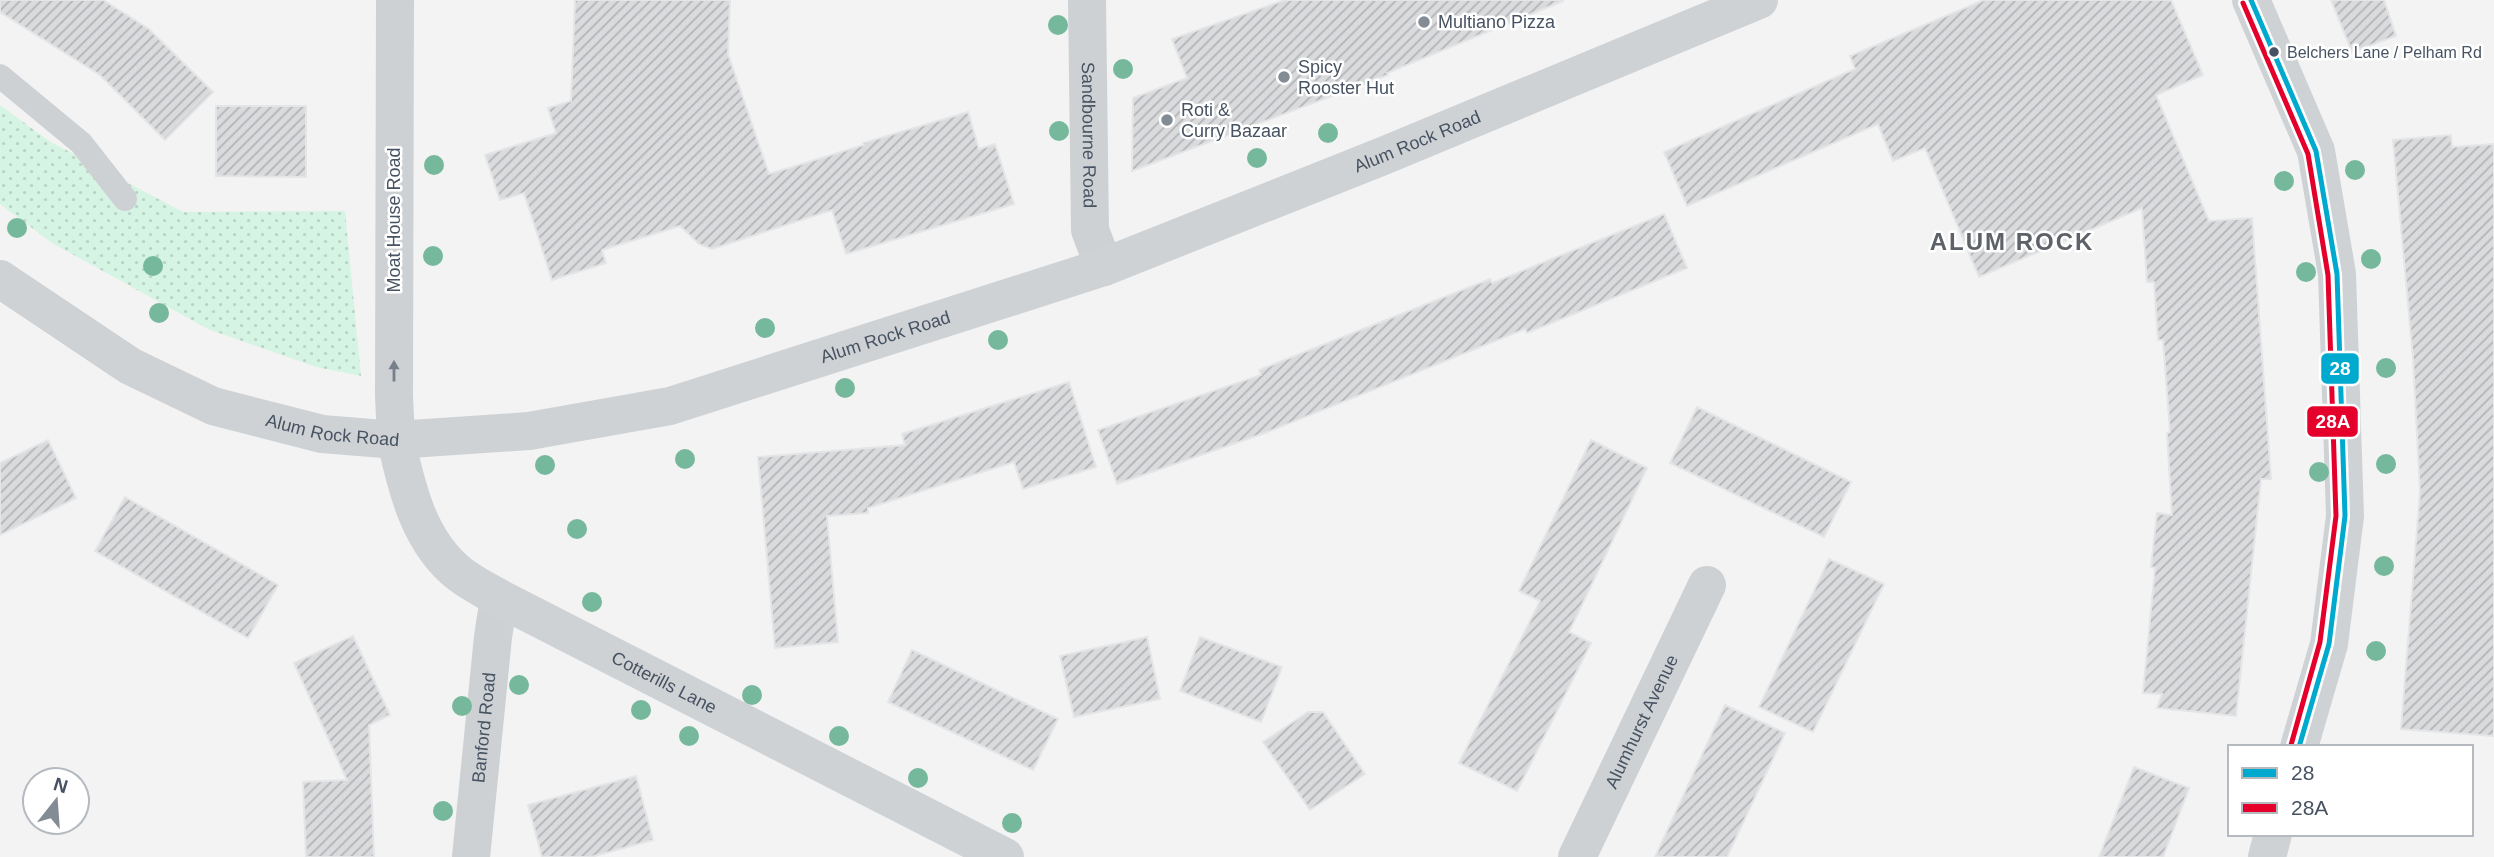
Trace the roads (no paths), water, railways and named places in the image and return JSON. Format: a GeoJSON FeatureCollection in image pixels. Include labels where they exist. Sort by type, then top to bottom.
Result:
{"type":"FeatureCollection","features":[{"type":"Feature","properties":{"kind":"street","name":"Moat House Road"},"geometry":{"type":"LineString","coordinates":[[395,0],[396,440]]}},
{"type":"Feature","properties":{"kind":"street","name":"Sandbourne Road"},"geometry":{"type":"LineString","coordinates":[[1087,0],[1090,230],[1104,267]]}},
{"type":"Feature","properties":{"kind":"street","name":"Alum Rock Road"},"geometry":{"type":"LineString","coordinates":[[0,279],[130,366],[213,406],[323,434],[396,440],[529,431],[670,406],[1104,267],[1383,156],[1759,0]]}},
{"type":"Feature","properties":{"kind":"street"},"geometry":{"type":"LineString","coordinates":[[2250,0],[2316,151],[2337,274],[2345,516],[2329,644],[2300,745]]}},
{"type":"Feature","properties":{"kind":"street","name":"Cotterills Lane"},"geometry":{"type":"LineString","coordinates":[[396,440],[407,490],[421,524],[443,558],[461,575],[499,598],[1005,857]]}},
{"type":"Feature","properties":{"kind":"street","name":"Alumhurst Avenue"},"geometry":{"type":"LineString","coordinates":[[1577,857],[1707,585]]}},
{"type":"Feature","properties":{"kind":"street","name":"Banford Road"},"geometry":{"type":"LineString","coordinates":[[471,857],[499,598]]}},
{"type":"Feature","properties":{"kind":"street"},"geometry":{"type":"LineString","coordinates":[[2267,857],[2272,836]]}},
{"type":"Feature","properties":{"kind":"lane"},"geometry":{"type":"LineString","coordinates":[[0,76],[81,143],[125,198]]}},
{"type":"Feature","properties":{"kind":"place","name":"Multiano Pizza"},"geometry":{"type":"Point","coordinates":[1424,22]}},
{"type":"Feature","properties":{"kind":"place","name":"Belchers Lane / Pelham Rd"},"geometry":{"type":"Point","coordinates":[2274,52]}},
{"type":"Feature","properties":{"kind":"place","name":"Spicy Rooster Hut"},"geometry":{"type":"Point","coordinates":[1284,77]}},
{"type":"Feature","properties":{"kind":"place","name":"Roti & Curry Bazaar"},"geometry":{"type":"Point","coordinates":[1167,120]}},
{"type":"Feature","properties":{"kind":"district","name":"ALUM ROCK"},"geometry":{"type":"Point","coordinates":[2012,241]}}]}
